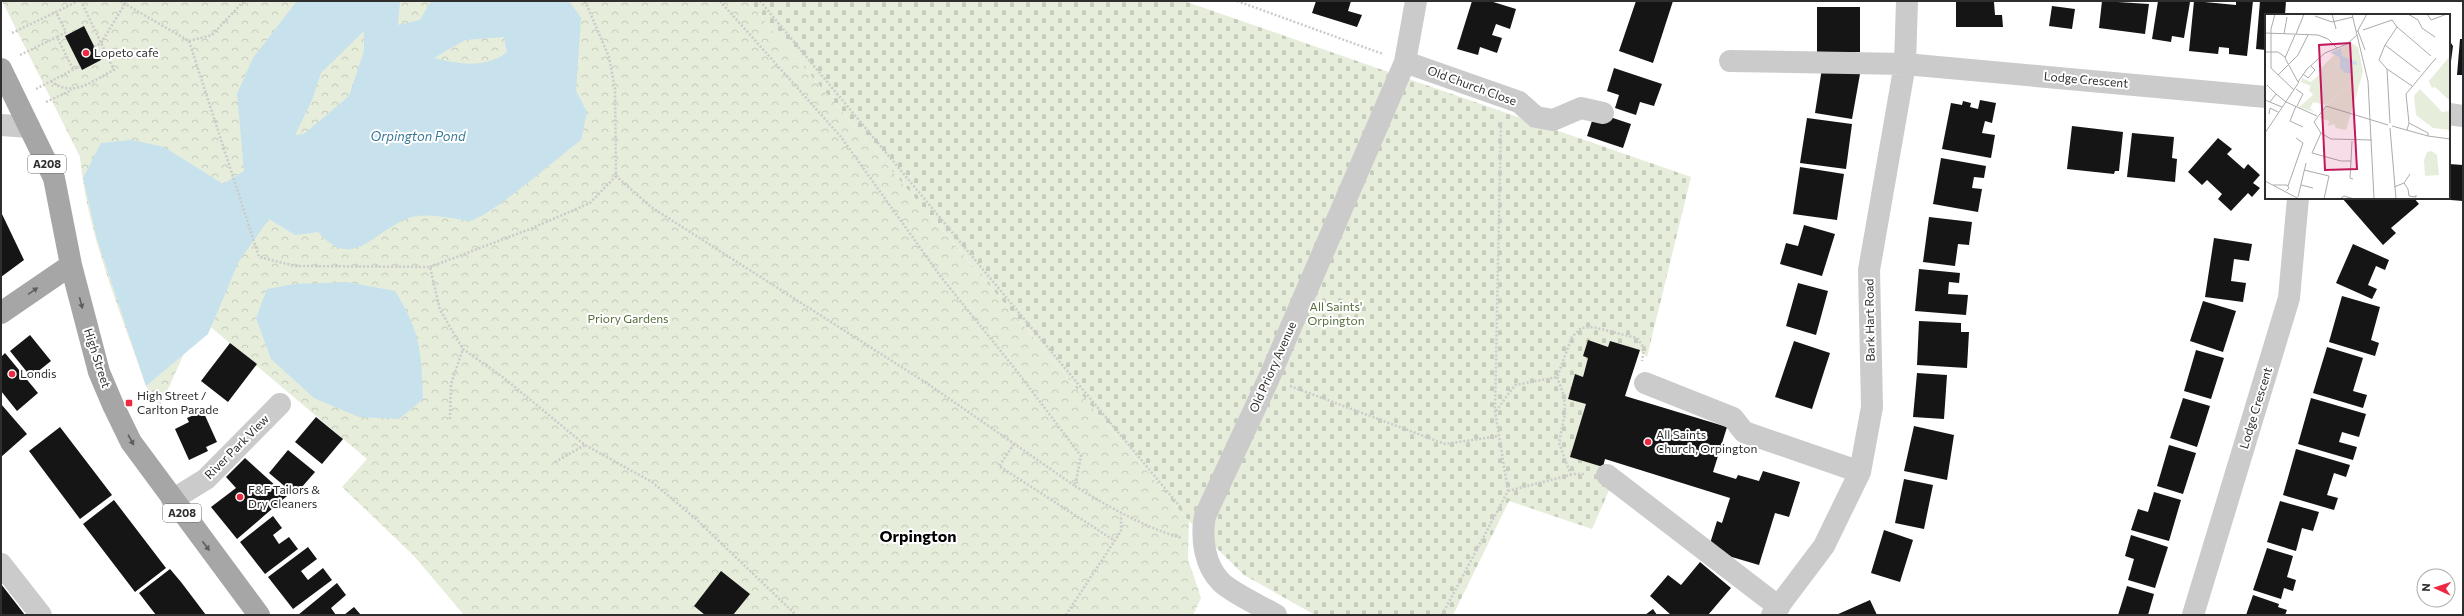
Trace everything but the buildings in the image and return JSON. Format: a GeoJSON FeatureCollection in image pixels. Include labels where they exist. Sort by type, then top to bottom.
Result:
{"type":"FeatureCollection","features":[{"type":"Feature","properties":{"kind":"main road","name":"High Street"},"geometry":{"type":"LineString","coordinates":[[9,63],[16,99],[54,178],[71,265],[100,372],[114,405],[131,442],[172,500],[259,615]]}},
{"type":"Feature","properties":{"kind":"main road"},"geometry":{"type":"LineString","coordinates":[[1,313],[71,265]]}},
{"type":"Feature","properties":{"kind":"street","name":"Old Priory Avenue"},"geometry":{"type":"LineString","coordinates":[[1276,615],[1221,582],[1210,565],[1203,539],[1205,516],[1269,378],[1405,62],[1416,1]]}},
{"type":"Feature","properties":{"kind":"street","name":"Bark Hart Road"},"geometry":{"type":"LineString","coordinates":[[1775,611],[1824,546],[1860,472],[1872,407],[1869,270],[1905,64],[1907,1]]}},
{"type":"Feature","properties":{"kind":"street","name":"Lodge Crescent"},"geometry":{"type":"LineString","coordinates":[[1730,61],[1905,64],[2265,96]]}},
{"type":"Feature","properties":{"kind":"street","name":"Old Church Close"},"geometry":{"type":"LineString","coordinates":[[1405,62],[1518,102],[1536,117],[1553,120],[1581,108],[1603,113]]}},
{"type":"Feature","properties":{"kind":"street"},"geometry":{"type":"LineString","coordinates":[[2450,114],[2463,116]]}},
{"type":"Feature","properties":{"kind":"street"},"geometry":{"type":"LineString","coordinates":[[1,125],[29,127]]}},
{"type":"Feature","properties":{"kind":"street","name":"Lodge Crescent"},"geometry":{"type":"LineString","coordinates":[[2193,615],[2289,298],[2298,199]]}},
{"type":"Feature","properties":{"kind":"street"},"geometry":{"type":"LineString","coordinates":[[1645,383],[1733,418],[1744,432],[1860,472]]}},
{"type":"Feature","properties":{"kind":"street","name":"River Park View"},"geometry":{"type":"LineString","coordinates":[[172,500],[206,479],[280,404]]}},
{"type":"Feature","properties":{"kind":"street"},"geometry":{"type":"LineString","coordinates":[[1607,475],[1775,611]]}},
{"type":"Feature","properties":{"kind":"street"},"geometry":{"type":"LineString","coordinates":[[1,564],[42,615]]}},
{"type":"Feature","properties":{"kind":"path"},"geometry":{"type":"LineString","coordinates":[[12,33],[79,1],[101,43],[114,70],[46,102]]}},
{"type":"Feature","properties":{"kind":"path"},"geometry":{"type":"LineString","coordinates":[[120,1],[189,41],[229,169],[259,257],[295,266],[430,267],[530,229],[590,203],[616,176],[615,89],[609,56],[585,1]]}},
{"type":"Feature","properties":{"kind":"path"},"geometry":{"type":"LineString","coordinates":[[189,41],[212,35],[244,1]]}},
{"type":"Feature","properties":{"kind":"path"},"geometry":{"type":"LineString","coordinates":[[720,1],[841,137],[941,277],[1016,370],[1081,456],[1075,486]]}},
{"type":"Feature","properties":{"kind":"path"},"geometry":{"type":"LineString","coordinates":[[760,1],[1203,539]]}},
{"type":"Feature","properties":{"kind":"path"},"geometry":{"type":"LineString","coordinates":[[1237,1],[1405,62]]}},
{"type":"Feature","properties":{"kind":"path"},"geometry":{"type":"LineString","coordinates":[[94,46],[101,43],[125,4]]}},
{"type":"Feature","properties":{"kind":"path"},"geometry":{"type":"LineString","coordinates":[[9,63],[66,32],[56,12]]}},
{"type":"Feature","properties":{"kind":"path"},"geometry":{"type":"LineString","coordinates":[[57,37],[73,70]]}},
{"type":"Feature","properties":{"kind":"path"},"geometry":{"type":"LineString","coordinates":[[16,99],[80,66]]}},
{"type":"Feature","properties":{"kind":"path"},"geometry":{"type":"LineString","coordinates":[[51,81],[59,88],[72,90]]}},
{"type":"Feature","properties":{"kind":"path"},"geometry":{"type":"LineString","coordinates":[[1442,615],[1508,491],[1495,411],[1501,120],[1494,117]]}},
{"type":"Feature","properties":{"kind":"path"},"geometry":{"type":"LineString","coordinates":[[616,176],[651,207],[928,384],[1075,486],[1121,515],[1162,532],[1203,539]]}},
{"type":"Feature","properties":{"kind":"path"},"geometry":{"type":"LineString","coordinates":[[430,267],[440,310],[463,349],[504,378],[585,445],[652,482],[696,519],[796,615]]}},
{"type":"Feature","properties":{"kind":"path"},"geometry":{"type":"LineString","coordinates":[[1571,475],[1559,443],[1565,413],[1564,396],[1557,377],[1572,336],[1581,328],[1593,327],[1637,338],[1644,348],[1640,371],[1645,383]]}},
{"type":"Feature","properties":{"kind":"path"},"geometry":{"type":"LineString","coordinates":[[450,419],[451,384],[463,349]]}},
{"type":"Feature","properties":{"kind":"path"},"geometry":{"type":"LineString","coordinates":[[1495,411],[1515,386],[1557,377]]}},
{"type":"Feature","properties":{"kind":"path"},"geometry":{"type":"LineString","coordinates":[[1269,378],[1445,444],[1499,436]]}},
{"type":"Feature","properties":{"kind":"path"},"geometry":{"type":"LineString","coordinates":[[1014,444],[999,466],[1115,541]]}},
{"type":"Feature","properties":{"kind":"path"},"geometry":{"type":"LineString","coordinates":[[554,462],[585,445]]}},
{"type":"Feature","properties":{"kind":"path"},"geometry":{"type":"LineString","coordinates":[[1508,491],[1571,475],[1607,475]]}},
{"type":"Feature","properties":{"kind":"path"},"geometry":{"type":"LineString","coordinates":[[1066,615],[1121,532],[1121,515]]}},
{"type":"Feature","properties":{"kind":"green space","name":"Priory Gardens"},"geometry":{"type":"Polygon","coordinates":[[[2,1],[748,1],[1189,521],[1188,559],[1201,598],[1193,615],[464,615],[414,556],[342,487],[367,459],[200,318],[160,407],[146,386],[106,273],[90,215],[80,157],[2,1]]]}},
{"type":"Feature","properties":{"kind":"green space","name":"All Saints' Orpington"},"geometry":{"type":"Polygon","coordinates":[[[748,1],[1184,1],[1691,177],[1647,357],[1639,350],[1610,341],[1608,347],[1588,341],[1583,356],[1588,358],[1583,377],[1575,375],[1568,398],[1586,404],[1570,457],[1603,467],[1611,486],[1592,529],[1509,501],[1453,615],[1315,615],[1244,575],[1189,521],[748,1]]]}},
{"type":"Feature","properties":{"kind":"water","name":"Orpington Pond"},"geometry":{"type":"Polygon","coordinates":[[[297,1],[400,1],[398,25],[420,20],[431,1],[569,1],[581,18],[576,91],[587,112],[581,140],[526,185],[494,208],[470,221],[430,216],[417,216],[404,220],[361,246],[351,249],[341,248],[330,243],[318,232],[295,235],[269,219],[239,261],[208,334],[146,386],[97,239],[83,178],[101,143],[132,140],[164,147],[223,184],[244,171],[237,94],[253,58],[297,1]],[[364,31],[321,73],[312,100],[295,135],[304,134],[349,96],[364,51],[364,31]],[[504,37],[465,40],[434,58],[472,64],[490,61],[507,52],[504,37]]]}},
{"type":"Feature","properties":{"kind":"water"},"geometry":{"type":"Polygon","coordinates":[[[347,282],[395,291],[404,306],[415,331],[420,354],[423,399],[399,419],[359,417],[314,398],[271,359],[256,318],[267,289],[295,284],[347,282]]]}},
{"type":"Feature","properties":{"kind":"place","name":"Lopeto cafe"},"geometry":{"type":"Point","coordinates":[86,53]}},
{"type":"Feature","properties":{"kind":"place","name":"Londis"},"geometry":{"type":"Point","coordinates":[12,374]}},
{"type":"Feature","properties":{"kind":"place","name":"High Street / Carlton Parade"},"geometry":{"type":"Point","coordinates":[129,403]}},
{"type":"Feature","properties":{"kind":"place","name":"All Saints Church, Orpington"},"geometry":{"type":"Point","coordinates":[1648,442]}},
{"type":"Feature","properties":{"kind":"place","name":"F&F Tailors & Dry Cleaners"},"geometry":{"type":"Point","coordinates":[240,497]}},
{"type":"Feature","properties":{"kind":"district","name":"Orpington"},"geometry":{"type":"Point","coordinates":[918,536]}}]}
